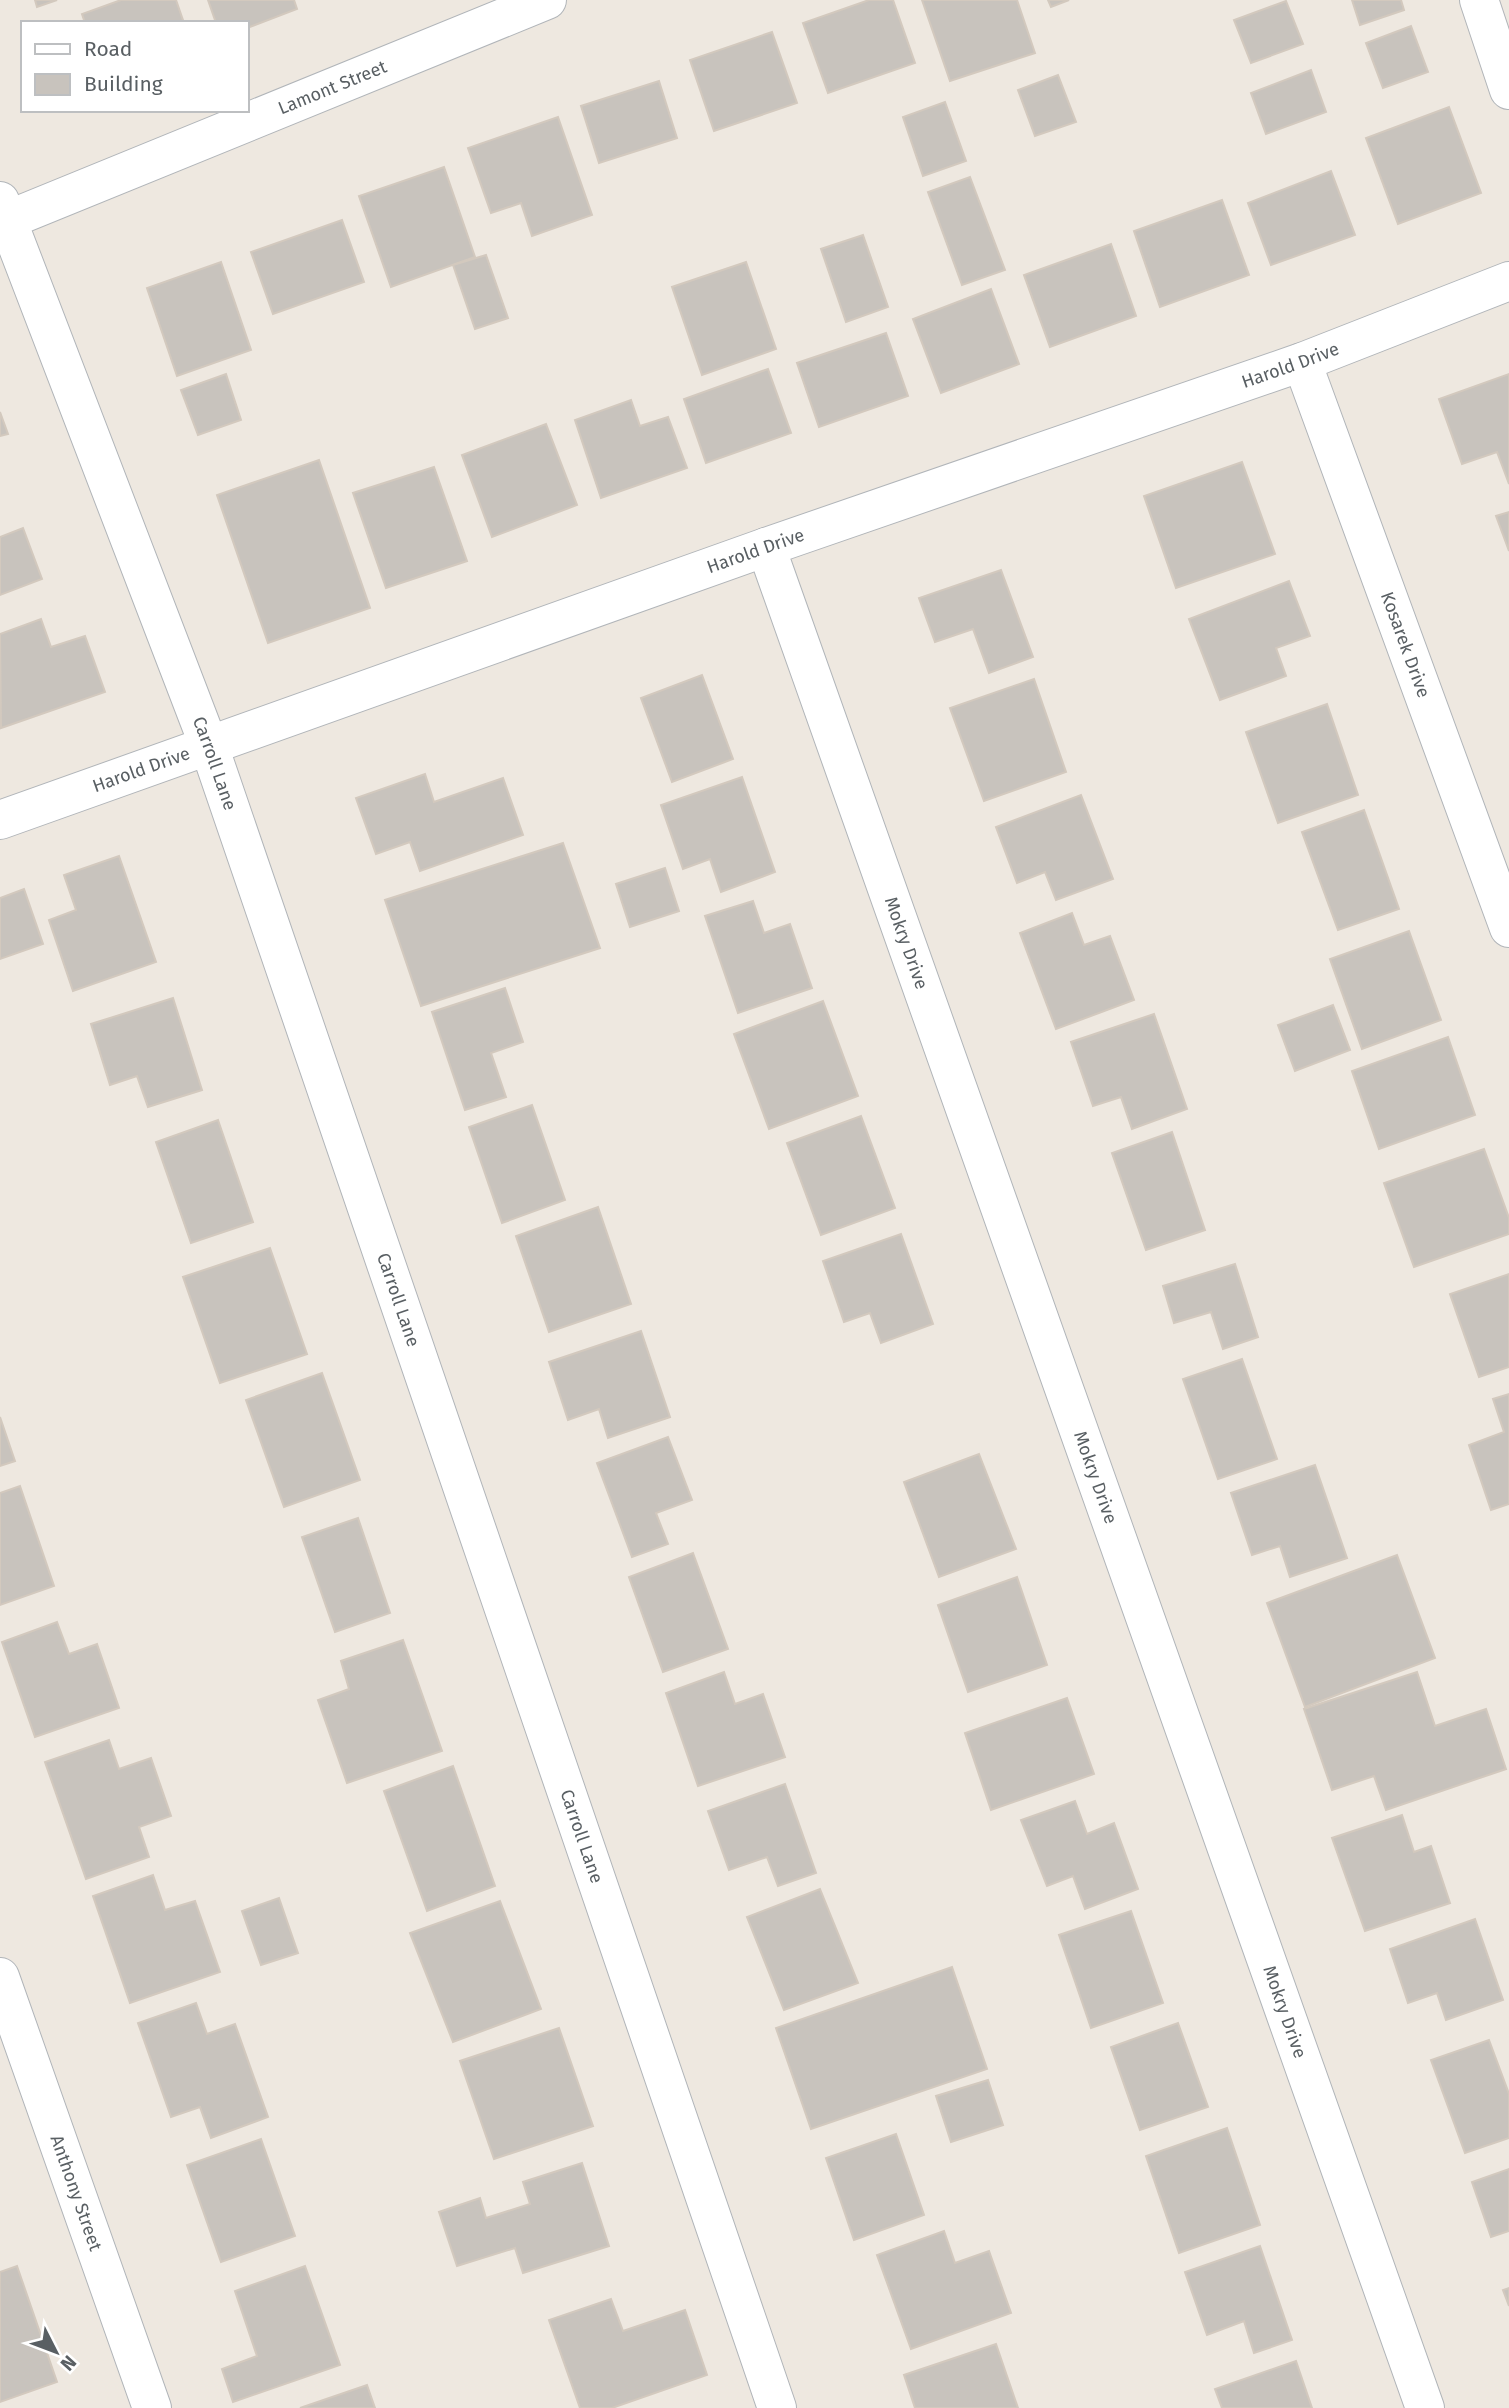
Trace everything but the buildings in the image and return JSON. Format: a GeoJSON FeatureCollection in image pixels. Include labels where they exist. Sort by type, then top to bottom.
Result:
{"type":"FeatureCollection","features":[{"type":"Feature","properties":{"kind":"street","name":"Lamont Street"},"geometry":{"type":"LineString","coordinates":[[2,215],[547,0]]}},
{"type":"Feature","properties":{"kind":"street"},"geometry":{"type":"LineString","coordinates":[[1479,0],[1509,90]]}},
{"type":"Feature","properties":{"kind":"street","name":"Carroll Lane"},"geometry":{"type":"LineString","coordinates":[[2,215],[209,746],[777,2408]]}},
{"type":"Feature","properties":{"kind":"street","name":"Harold Drive"},"geometry":{"type":"LineString","coordinates":[[0,820],[766,547],[1302,362],[1509,281]]}},
{"type":"Feature","properties":{"kind":"street","name":"Kosarek Drive"},"geometry":{"type":"LineString","coordinates":[[1302,362],[1509,928]]}},
{"type":"Feature","properties":{"kind":"street","name":"Mokry Drive"},"geometry":{"type":"LineString","coordinates":[[766,547],[1425,2408]]}},
{"type":"Feature","properties":{"kind":"street","name":"Anthony Street"},"geometry":{"type":"LineString","coordinates":[[0,1977],[152,2408]]}}]}
